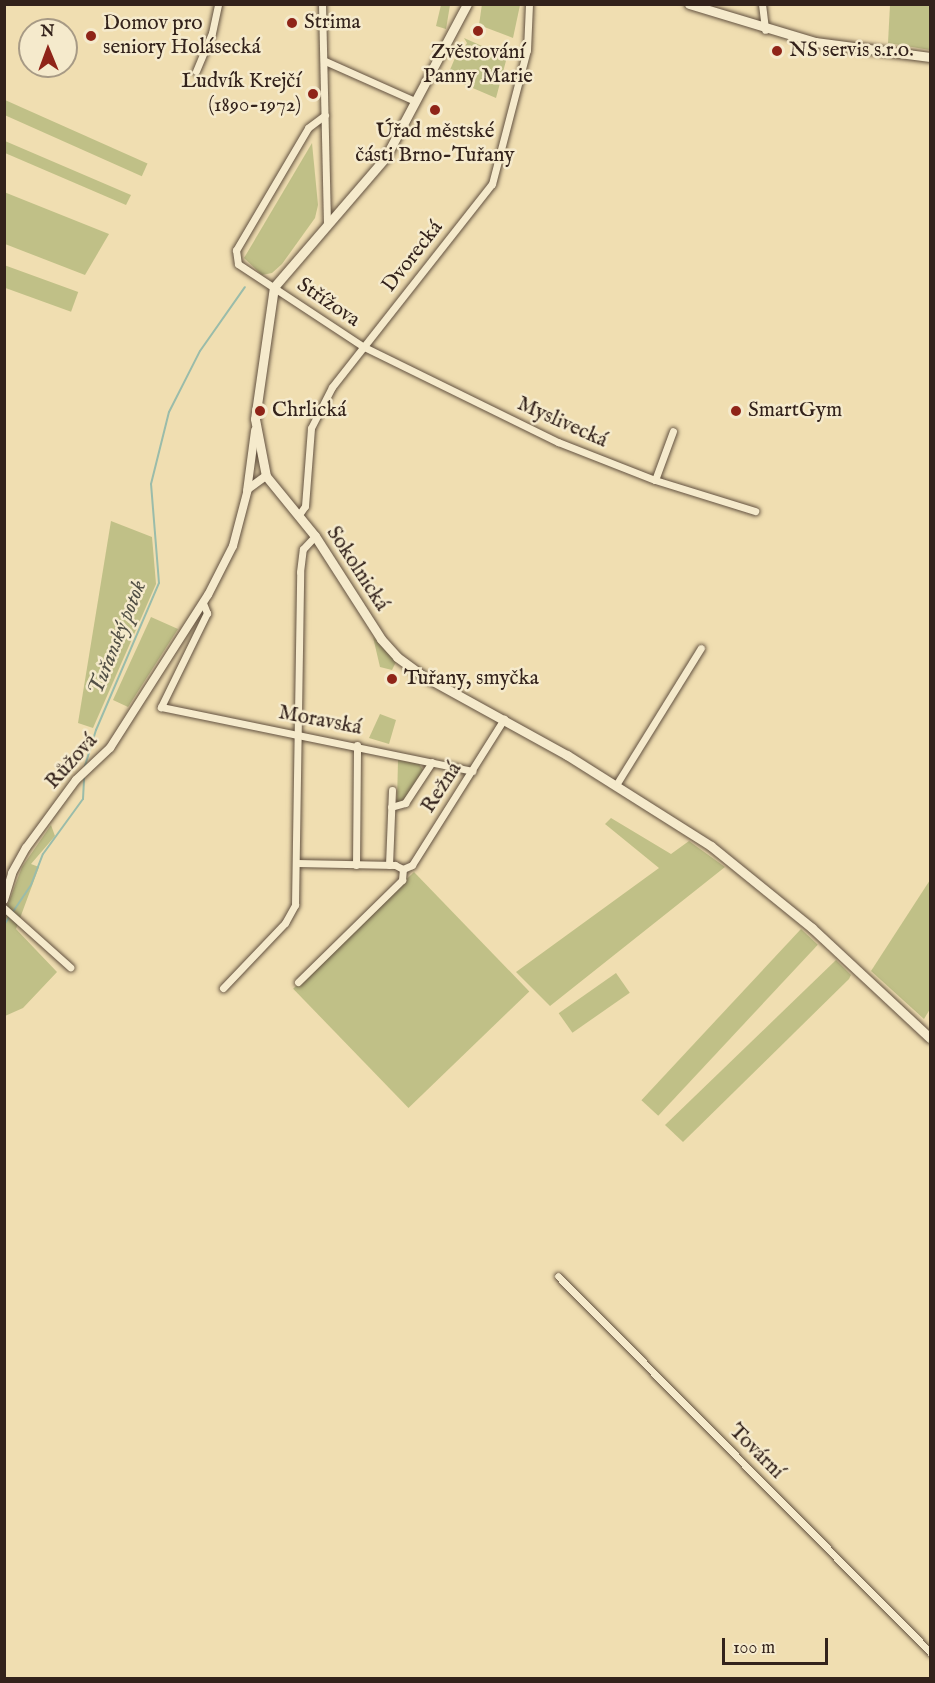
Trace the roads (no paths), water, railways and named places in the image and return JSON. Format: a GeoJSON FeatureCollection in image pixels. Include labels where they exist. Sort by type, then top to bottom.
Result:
{"type":"FeatureCollection","features":[{"type":"Feature","properties":{"kind":"main road"},"geometry":{"type":"LineString","coordinates":[[457,24],[459,4]]}},
{"type":"Feature","properties":{"kind":"main road"},"geometry":{"type":"LineString","coordinates":[[274,287],[385,158],[467,4]]}},
{"type":"Feature","properties":{"kind":"main road"},"geometry":{"type":"LineString","coordinates":[[689,4],[765,30],[830,45],[930,57]]}},
{"type":"Feature","properties":{"kind":"main road","name":"Sokolnická"},"geometry":{"type":"LineString","coordinates":[[274,287],[255,432],[266,477],[315,536],[391,651],[420,674],[590,769],[711,846],[760,884],[930,1038]]}},
{"type":"Feature","properties":{"kind":"street"},"geometry":{"type":"LineString","coordinates":[[196,71],[212,33],[218,4]]}},
{"type":"Feature","properties":{"kind":"street"},"geometry":{"type":"LineString","coordinates":[[322,4],[327,225]]}},
{"type":"Feature","properties":{"kind":"street","name":"Dvorecká"},"geometry":{"type":"LineString","coordinates":[[298,516],[305,504],[311,428],[332,387],[492,184],[527,50],[529,4]]}},
{"type":"Feature","properties":{"kind":"street"},"geometry":{"type":"LineString","coordinates":[[762,4],[765,30]]}},
{"type":"Feature","properties":{"kind":"street"},"geometry":{"type":"LineString","coordinates":[[325,61],[416,101]]}},
{"type":"Feature","properties":{"kind":"street","name":"Střížova"},"geometry":{"type":"LineString","coordinates":[[325,115],[308,128],[236,250],[238,264],[262,283],[274,287],[364,346]]}},
{"type":"Feature","properties":{"kind":"street","name":"Myslivecká"},"geometry":{"type":"LineString","coordinates":[[364,346],[558,442],[655,480],[755,511]]}},
{"type":"Feature","properties":{"kind":"street"},"geometry":{"type":"LineString","coordinates":[[655,480],[673,431]]}},
{"type":"Feature","properties":{"kind":"street","name":"Růžová"},"geometry":{"type":"LineString","coordinates":[[4,900],[12,873],[45,823],[80,775],[110,748],[203,603],[233,546],[247,492],[255,432]]}},
{"type":"Feature","properties":{"kind":"street"},"geometry":{"type":"LineString","coordinates":[[247,492],[266,477]]}},
{"type":"Feature","properties":{"kind":"street"},"geometry":{"type":"LineString","coordinates":[[223,988],[293,913],[297,863],[300,572],[303,549],[315,536]]}},
{"type":"Feature","properties":{"kind":"street","name":"Růžová"},"geometry":{"type":"LineString","coordinates":[[161,707],[207,613],[203,603]]}},
{"type":"Feature","properties":{"kind":"street"},"geometry":{"type":"LineString","coordinates":[[616,785],[701,648]]}},
{"type":"Feature","properties":{"kind":"street","name":"Moravská"},"geometry":{"type":"LineString","coordinates":[[161,707],[357,745],[472,771]]}},
{"type":"Feature","properties":{"kind":"street","name":"Režná"},"geometry":{"type":"LineString","coordinates":[[298,982],[402,880],[403,869],[412,865],[504,719]]}},
{"type":"Feature","properties":{"kind":"street"},"geometry":{"type":"LineString","coordinates":[[356,865],[357,745]]}},
{"type":"Feature","properties":{"kind":"street"},"geometry":{"type":"LineString","coordinates":[[391,807],[405,803],[432,762]]}},
{"type":"Feature","properties":{"kind":"street"},"geometry":{"type":"LineString","coordinates":[[389,865],[392,790]]}},
{"type":"Feature","properties":{"kind":"street"},"geometry":{"type":"LineString","coordinates":[[297,863],[389,865],[403,869]]}},
{"type":"Feature","properties":{"kind":"street"},"geometry":{"type":"LineString","coordinates":[[4,908],[70,967]]}},
{"type":"Feature","properties":{"kind":"street","name":"Tovární"},"geometry":{"type":"LineString","coordinates":[[558,1275],[930,1652]]}},
{"type":"Feature","properties":{"kind":"waterway","name":"Tuřanský potok"},"geometry":{"type":"LineString","coordinates":[[84,769],[96,730],[159,583],[151,484],[169,412],[200,351],[245,287]]}},
{"type":"Feature","properties":{"kind":"waterway","name":"Tuřanský potok"},"geometry":{"type":"LineString","coordinates":[[4,925],[31,885],[43,854],[83,799],[84,778]]}},
{"type":"Feature","properties":{"kind":"place","name":"Strima"},"geometry":{"type":"Point","coordinates":[292,23]}},
{"type":"Feature","properties":{"kind":"place","name":"Zvěstování Panny Marie"},"geometry":{"type":"Point","coordinates":[478,31]}},
{"type":"Feature","properties":{"kind":"place","name":"Domov pro seniory Holásecká"},"geometry":{"type":"Point","coordinates":[91,36]}},
{"type":"Feature","properties":{"kind":"place","name":"NS servis s.r.o."},"geometry":{"type":"Point","coordinates":[777,51]}},
{"type":"Feature","properties":{"kind":"place","name":"Ludvík Krejčí (1890-1972)"},"geometry":{"type":"Point","coordinates":[313,94]}},
{"type":"Feature","properties":{"kind":"place","name":"Úřad městské části Brno-Tuřany"},"geometry":{"type":"Point","coordinates":[435,110]}},
{"type":"Feature","properties":{"kind":"place","name":"Chrlická"},"geometry":{"type":"Point","coordinates":[260,411]}},
{"type":"Feature","properties":{"kind":"place","name":"SmartGym"},"geometry":{"type":"Point","coordinates":[736,411]}},
{"type":"Feature","properties":{"kind":"place","name":"Tuřany, smyčka"},"geometry":{"type":"Point","coordinates":[392,679]}}]}
